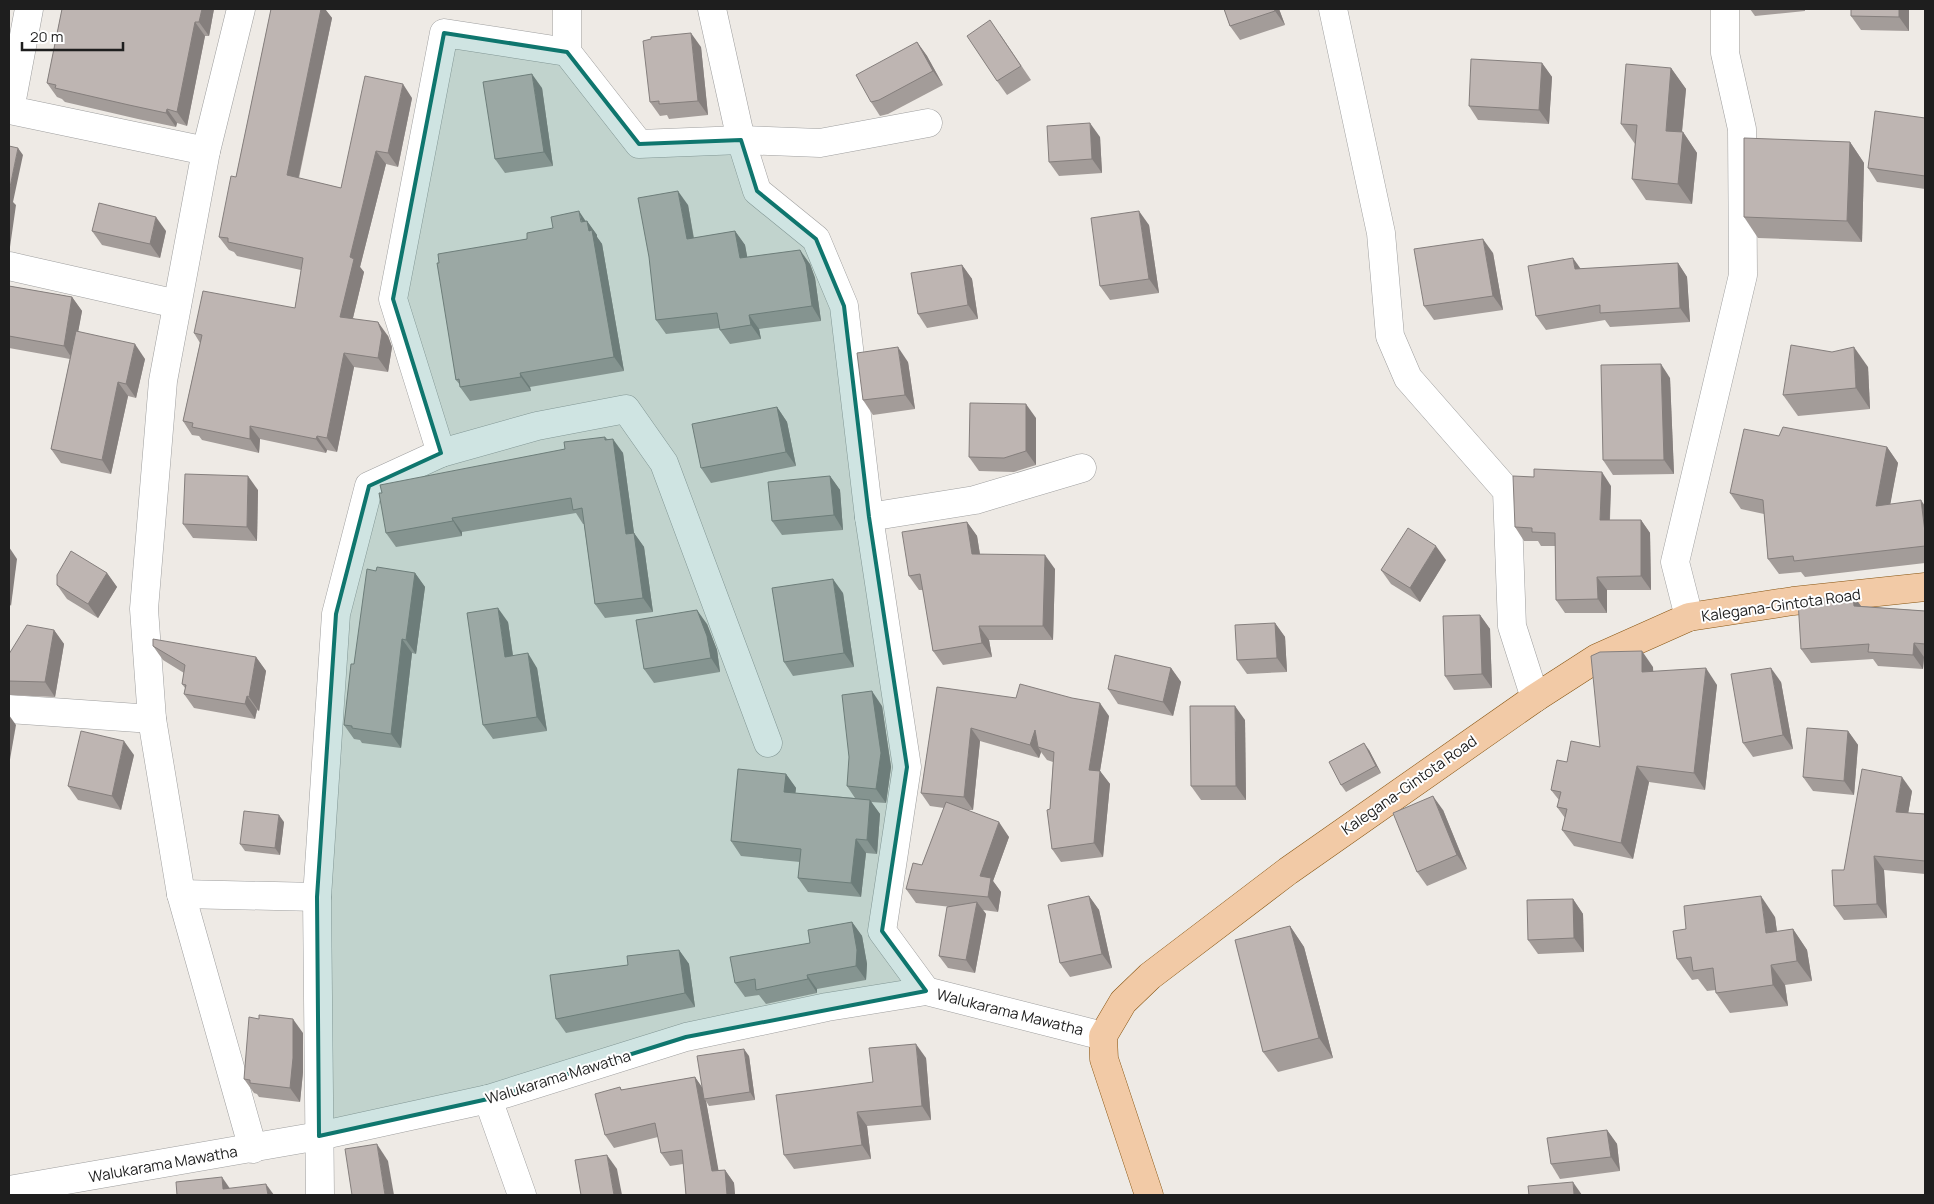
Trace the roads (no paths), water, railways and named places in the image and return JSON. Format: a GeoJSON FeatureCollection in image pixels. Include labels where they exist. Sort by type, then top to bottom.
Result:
{"type":"FeatureCollection","features":[{"type":"Feature","properties":{"kind":"main road","name":"Kalegana-Gintota Road"},"geometry":{"type":"LineString","coordinates":[[1103,1036],[1123,1002],[1150,976],[1288,871],[1535,698],[1597,658],[1690,617],[1793,601],[1925,587]]}},
{"type":"Feature","properties":{"kind":"main road"},"geometry":{"type":"LineString","coordinates":[[1103,1036],[1104,1059],[1149,1195]]}},
{"type":"Feature","properties":{"kind":"street"},"geometry":{"type":"LineString","coordinates":[[29,9],[10,110],[206,151]]}},
{"type":"Feature","properties":{"kind":"street"},"geometry":{"type":"LineString","coordinates":[[241,9],[206,151],[163,381],[144,608],[152,719],[181,894],[253,1148]]}},
{"type":"Feature","properties":{"kind":"street"},"geometry":{"type":"LineString","coordinates":[[567,9],[567,52],[640,144],[741,140],[820,143],[928,123]]}},
{"type":"Feature","properties":{"kind":"street"},"geometry":{"type":"LineString","coordinates":[[712,9],[741,140],[757,190],[816,239],[844,306],[869,517],[907,767],[882,931],[926,991]]}},
{"type":"Feature","properties":{"kind":"street"},"geometry":{"type":"LineString","coordinates":[[1333,9],[1381,233],[1390,336],[1408,378],[1507,491],[1512,626],[1535,698]]}},
{"type":"Feature","properties":{"kind":"street"},"geometry":{"type":"LineString","coordinates":[[1690,617],[1675,562],[1743,275],[1742,130],[1726,53],[1725,9]]}},
{"type":"Feature","properties":{"kind":"street"},"geometry":{"type":"LineString","coordinates":[[441,453],[393,299],[444,33],[567,52]]}},
{"type":"Feature","properties":{"kind":"street"},"geometry":{"type":"LineString","coordinates":[[9,266],[177,304]]}},
{"type":"Feature","properties":{"kind":"street"},"geometry":{"type":"LineString","coordinates":[[320,1195],[317,897],[336,614],[369,486],[441,453],[537,426],[626,409],[664,463],[768,743]]}},
{"type":"Feature","properties":{"kind":"street"},"geometry":{"type":"LineString","coordinates":[[869,517],[975,500],[1082,468]]}},
{"type":"Feature","properties":{"kind":"street"},"geometry":{"type":"LineString","coordinates":[[9,709],[152,719]]}},
{"type":"Feature","properties":{"kind":"street"},"geometry":{"type":"LineString","coordinates":[[181,894],[317,897]]}},
{"type":"Feature","properties":{"kind":"street","name":"Walukarama Mawatha"},"geometry":{"type":"LineString","coordinates":[[9,1190],[319,1136],[488,1099],[686,1037],[828,1007],[926,991],[1103,1036]]}},
{"type":"Feature","properties":{"kind":"street"},"geometry":{"type":"LineString","coordinates":[[488,1099],[522,1195]]}}]}
